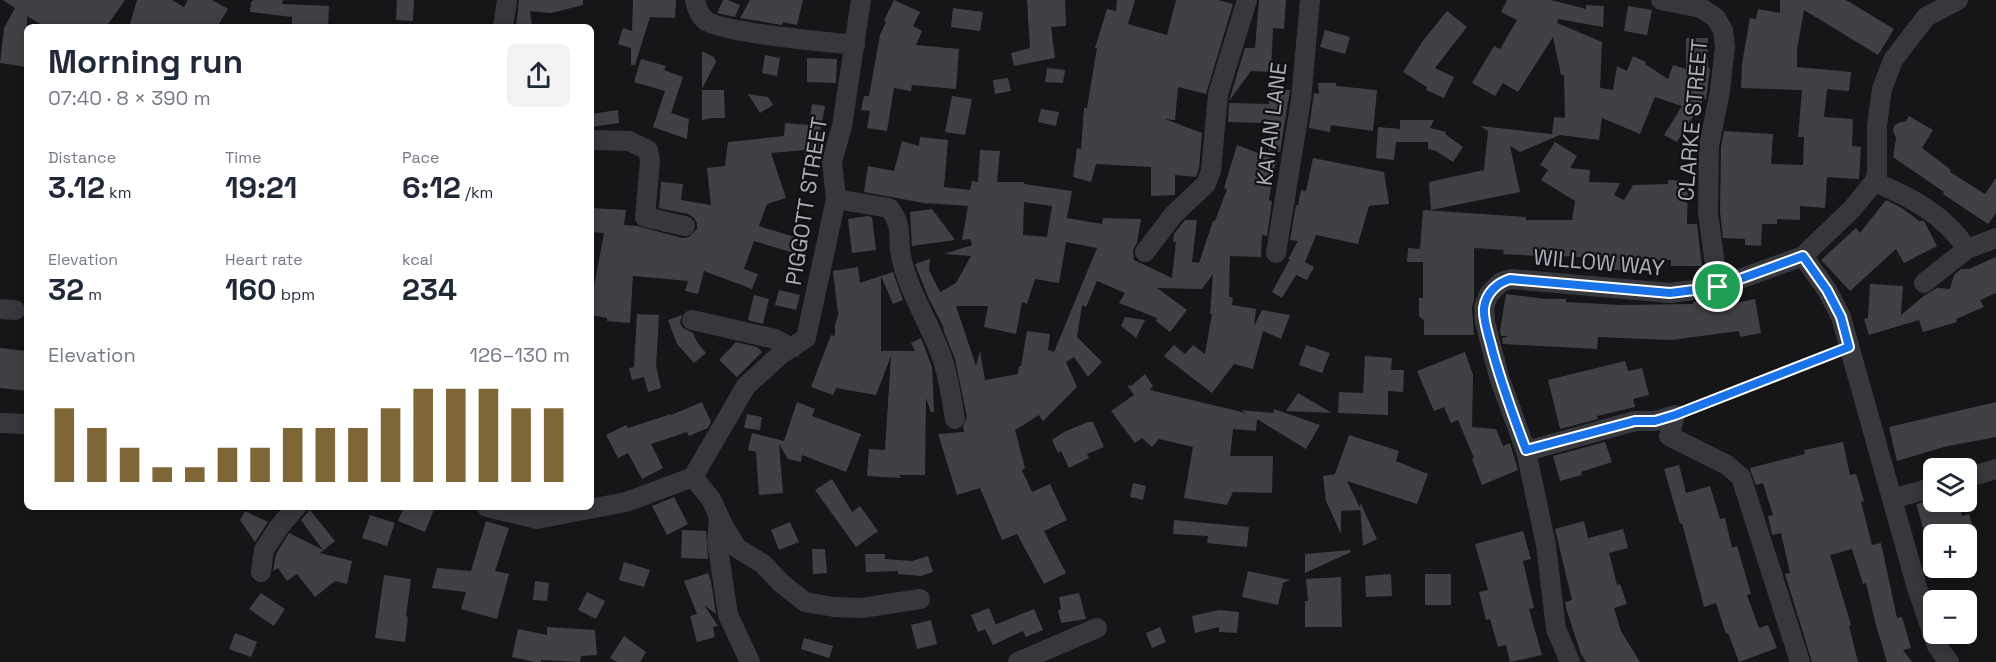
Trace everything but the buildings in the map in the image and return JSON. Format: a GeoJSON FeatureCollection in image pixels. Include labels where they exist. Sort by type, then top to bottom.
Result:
{"type":"FeatureCollection","features":[{"type":"Feature","properties":{"kind":"street"},"geometry":{"type":"LineString","coordinates":[[503,24],[507,0]]}},
{"type":"Feature","properties":{"kind":"street"},"geometry":{"type":"LineString","coordinates":[[695,0],[698,12],[706,21],[717,26],[786,38],[855,45]]}},
{"type":"Feature","properties":{"kind":"street","name":"PIGGOTT STREET"},"geometry":{"type":"LineString","coordinates":[[693,477],[746,386],[780,355],[806,338],[836,199],[832,162],[842,126],[861,0]]}},
{"type":"Feature","properties":{"kind":"street"},"geometry":{"type":"LineString","coordinates":[[1145,252],[1173,214],[1206,184],[1211,171],[1218,94],[1246,0]]}},
{"type":"Feature","properties":{"kind":"street","name":"KATAN LANE"},"geometry":{"type":"LineString","coordinates":[[1276,253],[1301,100],[1310,0]]}},
{"type":"Feature","properties":{"kind":"street","name":"CLARKE STREET"},"geometry":{"type":"LineString","coordinates":[[1661,0],[1701,8],[1716,18],[1723,30],[1725,46],[1720,91],[1709,146],[1708,213],[1718,287]]}},
{"type":"Feature","properties":{"kind":"street"},"geometry":{"type":"LineString","coordinates":[[1958,0],[1925,8],[1893,60],[1882,89],[1877,125],[1874,183],[1903,194],[1945,221],[1967,249]]}},
{"type":"Feature","properties":{"kind":"street"},"geometry":{"type":"LineString","coordinates":[[594,140],[628,141],[648,150],[650,161],[645,218],[685,226]]}},
{"type":"Feature","properties":{"kind":"street","name":"WILLOW WAY"},"geometry":{"type":"LineString","coordinates":[[1526,450],[1499,377],[1485,322],[1484,307],[1489,294],[1501,282],[1510,279],[1670,293],[1718,287],[1803,256],[1852,209],[1874,183]]}},
{"type":"Feature","properties":{"kind":"street"},"geometry":{"type":"LineString","coordinates":[[836,199],[889,208],[896,217],[900,231],[901,255],[910,284],[946,370],[955,419]]}},
{"type":"Feature","properties":{"kind":"street"},"geometry":{"type":"LineString","coordinates":[[1924,283],[1967,249],[1996,238]]}},
{"type":"Feature","properties":{"kind":"street"},"geometry":{"type":"LineString","coordinates":[[1803,256],[1827,290],[1841,317],[1917,588],[1937,646],[1949,662]]}},
{"type":"Feature","properties":{"kind":"street"},"geometry":{"type":"LineString","coordinates":[[692,320],[775,339],[792,348]]}},
{"type":"Feature","properties":{"kind":"street"},"geometry":{"type":"LineString","coordinates":[[1570,662],[1556,629],[1546,545],[1526,450],[1635,421],[1655,421],[1675,415]]}},
{"type":"Feature","properties":{"kind":"street"},"geometry":{"type":"LineString","coordinates":[[1675,415],[1669,436],[1728,465],[1741,477],[1800,662]]}},
{"type":"Feature","properties":{"kind":"street"},"geometry":{"type":"LineString","coordinates":[[0,423],[24,424]]}},
{"type":"Feature","properties":{"kind":"street"},"geometry":{"type":"LineString","coordinates":[[1977,475],[1996,469]]}},
{"type":"Feature","properties":{"kind":"street"},"geometry":{"type":"LineString","coordinates":[[594,508],[626,502],[693,477],[711,499],[737,548],[763,564],[781,583],[805,602],[834,607],[862,608],[920,599]]}},
{"type":"Feature","properties":{"kind":"street"},"geometry":{"type":"LineString","coordinates":[[1892,499],[1923,490]]}},
{"type":"Feature","properties":{"kind":"street"},"geometry":{"type":"LineString","coordinates":[[261,573],[264,550],[279,527],[294,510]]}},
{"type":"Feature","properties":{"kind":"street"},"geometry":{"type":"LineString","coordinates":[[500,510],[537,519],[584,510]]}},
{"type":"Feature","properties":{"kind":"street"},"geometry":{"type":"LineString","coordinates":[[719,517],[717,541],[728,615],[750,662]]}},
{"type":"Feature","properties":{"kind":"street"},"geometry":{"type":"LineString","coordinates":[[1018,662],[1097,628]]}},
{"type":"Feature","properties":{"kind":"path"},"geometry":{"type":"LineString","coordinates":[[1675,415],[1849,347]]}},
{"type":"Feature","properties":{"kind":"route"},"geometry":{"type":"LineString","coordinates":[[1803,256],[1827,290],[1841,317],[1849,347],[1675,415],[1655,421],[1635,421],[1526,450],[1499,377],[1485,322],[1484,307],[1489,294],[1501,282],[1510,279],[1670,293],[1718,287],[1803,256]]}}]}
